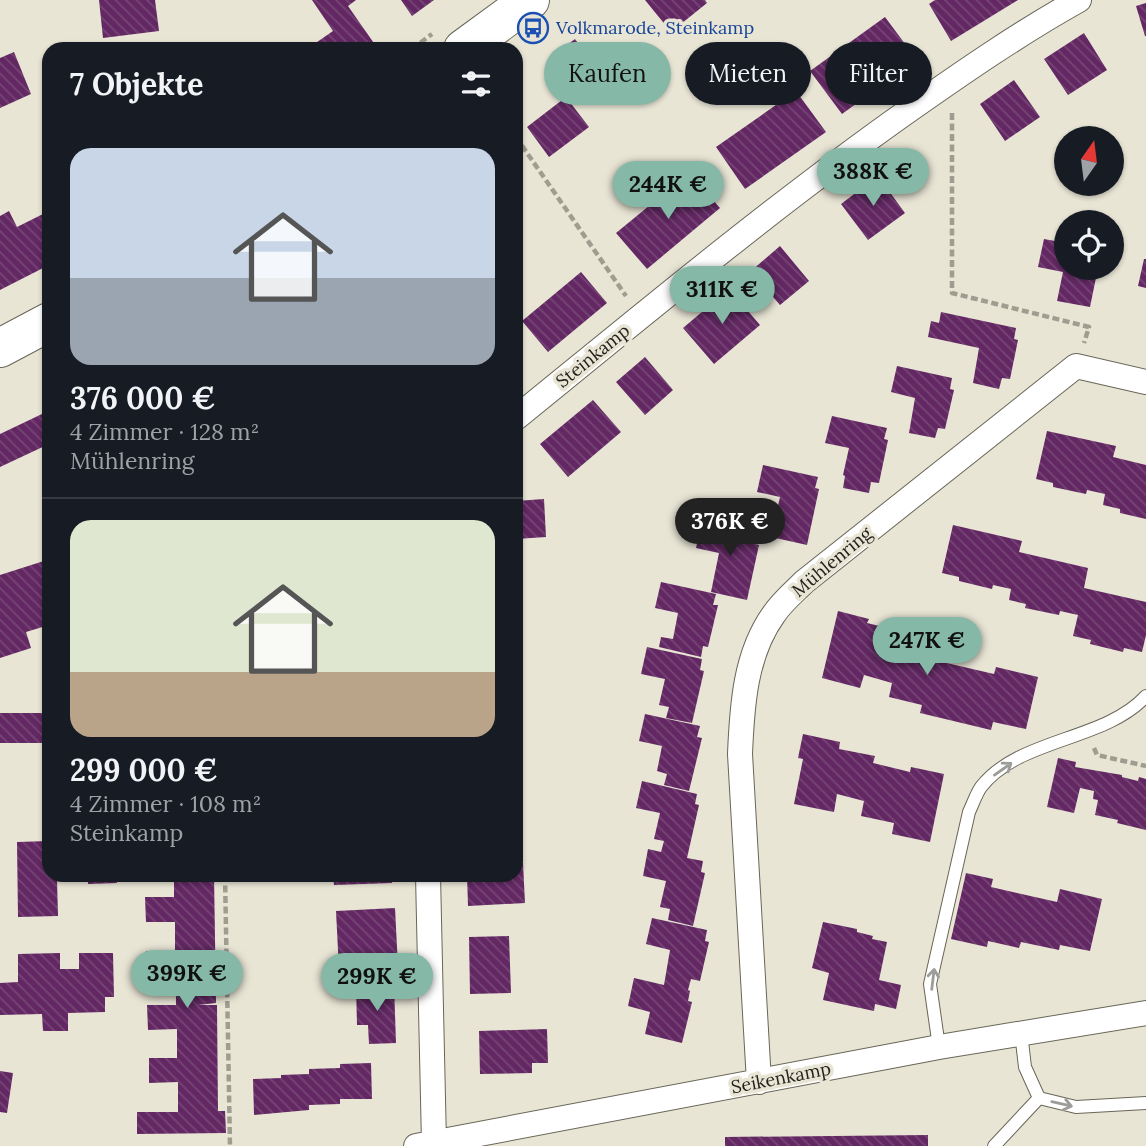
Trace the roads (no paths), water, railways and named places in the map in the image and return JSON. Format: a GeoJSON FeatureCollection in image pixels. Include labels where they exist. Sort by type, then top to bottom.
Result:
{"type":"FeatureCollection","features":[{"type":"Feature","properties":{"kind":"main road"},"geometry":{"type":"LineString","coordinates":[[473,42],[530,0]]}},
{"type":"Feature","properties":{"kind":"main road"},"geometry":{"type":"LineString","coordinates":[[0,348],[42,327]]}},
{"type":"Feature","properties":{"kind":"street","name":"Steinkamp"},"geometry":{"type":"LineString","coordinates":[[523,412],[766,215],[952,80],[1028,28],[1079,0]]}},
{"type":"Feature","properties":{"kind":"street","name":"Mühlenring"},"geometry":{"type":"LineString","coordinates":[[759,1082],[740,754],[746,690],[756,645],[774,614],[804,582],[1076,366],[1146,382]]}},
{"type":"Feature","properties":{"kind":"street"},"geometry":{"type":"LineString","coordinates":[[421,1145],[428,882]]}},
{"type":"Feature","properties":{"kind":"street","name":"Seikenkamp"},"geometry":{"type":"LineString","coordinates":[[421,1145],[939,1046],[1146,1013]]}},
{"type":"Feature","properties":{"kind":"lane"},"geometry":{"type":"LineString","coordinates":[[939,1046],[930,984],[969,812],[981,788],[1003,767],[1136,708],[1146,696]]}},
{"type":"Feature","properties":{"kind":"lane"},"geometry":{"type":"LineString","coordinates":[[1021,1032],[1025,1067],[1039,1098]]}},
{"type":"Feature","properties":{"kind":"lane"},"geometry":{"type":"LineString","coordinates":[[1039,1098],[1076,1107],[1146,1103]]}},
{"type":"Feature","properties":{"kind":"lane"},"geometry":{"type":"LineString","coordinates":[[994,1146],[1039,1098]]}},
{"type":"Feature","properties":{"kind":"place","name":"Volkmarode, Steinkamp"},"geometry":{"type":"Point","coordinates":[533,28]}}]}
